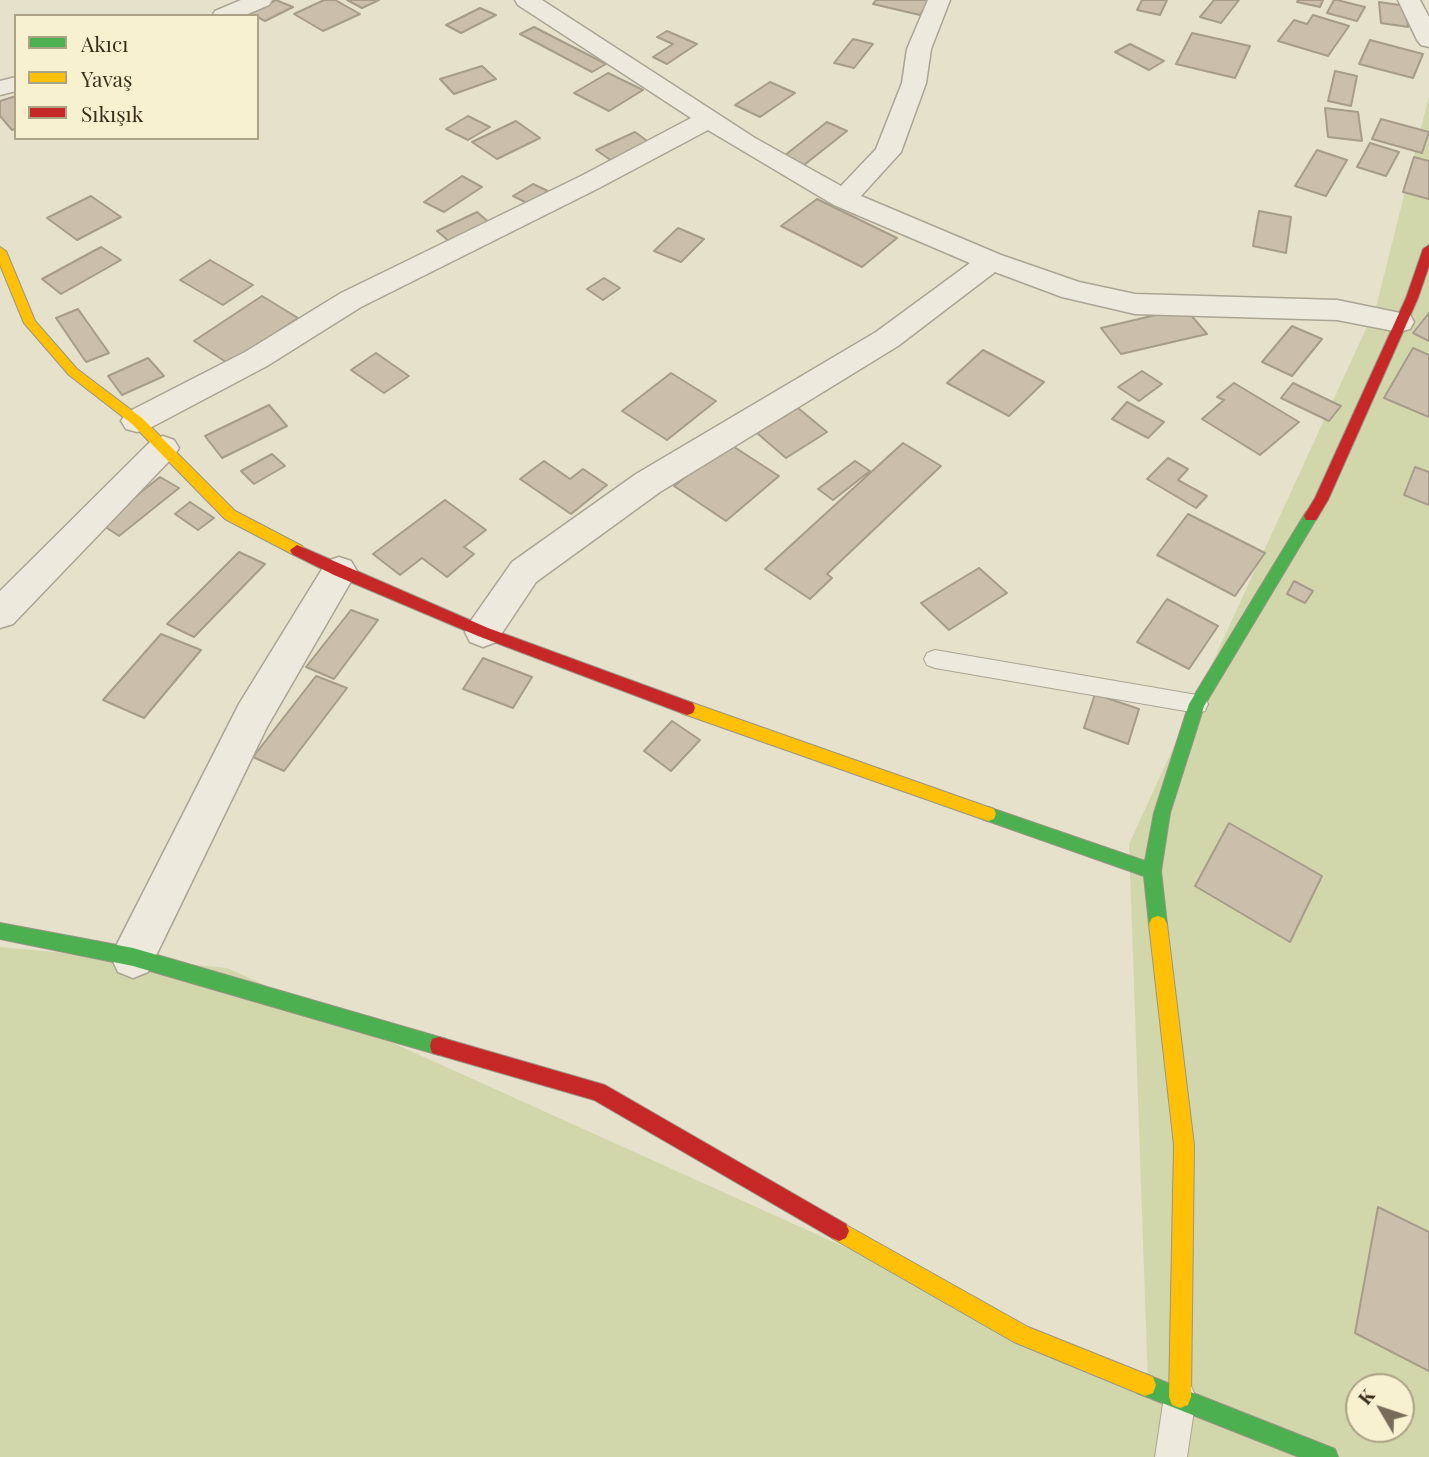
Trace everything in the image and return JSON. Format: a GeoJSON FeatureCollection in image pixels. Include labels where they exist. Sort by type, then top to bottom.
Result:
{"type":"FeatureCollection","features":[{"type":"Feature","properties":{"kind":"street"},"geometry":{"type":"LineString","coordinates":[[228,14],[261,0]]}},
{"type":"Feature","properties":{"kind":"street"},"geometry":{"type":"LineString","coordinates":[[526,0],[709,119],[844,199],[991,261],[1072,290],[1135,304],[1336,310],[1413,308]]}},
{"type":"Feature","properties":{"kind":"street"},"geometry":{"type":"LineString","coordinates":[[844,199],[888,152],[914,83],[919,49],[939,0]]}},
{"type":"Feature","properties":{"kind":"street"},"geometry":{"type":"LineString","coordinates":[[1409,0],[1429,40]]}},
{"type":"Feature","properties":{"kind":"street"},"geometry":{"type":"LineString","coordinates":[[136,421],[256,359],[351,300],[590,182],[709,119]]}},
{"type":"Feature","properties":{"kind":"street"},"geometry":{"type":"LineString","coordinates":[[1180,1397],[1184,1145],[1152,871],[1162,813],[1197,704],[1321,500],[1413,308],[1429,249]]}},
{"type":"Feature","properties":{"kind":"street"},"geometry":{"type":"LineString","coordinates":[[0,251],[30,323],[73,372],[136,421],[230,515],[340,570],[483,632],[768,738],[1152,871]]}},
{"type":"Feature","properties":{"kind":"street"},"geometry":{"type":"LineString","coordinates":[[483,632],[524,572],[648,483],[887,339],[991,261]]}},
{"type":"Feature","properties":{"kind":"street"},"geometry":{"type":"LineString","coordinates":[[0,614],[163,448]]}},
{"type":"Feature","properties":{"kind":"street"},"geometry":{"type":"LineString","coordinates":[[133,957],[253,716],[340,570]]}},
{"type":"Feature","properties":{"kind":"street"},"geometry":{"type":"LineString","coordinates":[[0,931],[133,957],[598,1091],[1021,1335],[1327,1457]]}},
{"type":"Feature","properties":{"kind":"lane"},"geometry":{"type":"LineString","coordinates":[[935,659],[1197,704]]}},
{"type":"Feature","properties":{"kind":"lane"},"geometry":{"type":"LineString","coordinates":[[1171,1457],[1180,1397]]}},
{"type":"Feature","properties":{"kind":"green space"},"geometry":{"type":"Polygon","coordinates":[[[1429,96],[1429,1457],[0,1457],[0,947],[227,968],[1148,1384],[1129,844],[1376,307],[1429,96]]]}},
{"type":"Feature","properties":{"kind":"building"},"geometry":{"type":"Polygon","coordinates":[[[276,0],[293,7],[265,21],[259,18],[259,14],[250,13],[276,0]]]}},
{"type":"Feature","properties":{"kind":"building"},"geometry":{"type":"Polygon","coordinates":[[[324,0],[335,0],[360,14],[323,31],[294,14],[324,0]]]}},
{"type":"Feature","properties":{"kind":"building"},"geometry":{"type":"Polygon","coordinates":[[[347,0],[379,0],[362,8],[347,0]]]}},
{"type":"Feature","properties":{"kind":"building"},"geometry":{"type":"Polygon","coordinates":[[[876,0],[930,0],[920,15],[873,4],[876,0]]]}},
{"type":"Feature","properties":{"kind":"building"},"geometry":{"type":"Polygon","coordinates":[[[1142,0],[1167,0],[1160,15],[1137,10],[1142,0]]]}},
{"type":"Feature","properties":{"kind":"building"},"geometry":{"type":"Polygon","coordinates":[[[1214,0],[1239,0],[1221,23],[1200,17],[1214,0]]]}},
{"type":"Feature","properties":{"kind":"building"},"geometry":{"type":"Polygon","coordinates":[[[1323,0],[1320,7],[1297,2],[1323,0]]]}},
{"type":"Feature","properties":{"kind":"building"},"geometry":{"type":"Polygon","coordinates":[[[1334,0],[1365,7],[1357,21],[1327,13],[1334,0]]]}},
{"type":"Feature","properties":{"kind":"building"},"geometry":{"type":"Polygon","coordinates":[[[1379,2],[1406,6],[1408,27],[1381,23],[1379,2]]]}},
{"type":"Feature","properties":{"kind":"building"},"geometry":{"type":"Polygon","coordinates":[[[480,8],[496,15],[461,33],[446,25],[480,8]]]}},
{"type":"Feature","properties":{"kind":"building"},"geometry":{"type":"Polygon","coordinates":[[[1313,15],[1349,26],[1328,56],[1278,41],[1294,20],[1307,24],[1313,15]]]}},
{"type":"Feature","properties":{"kind":"building"},"geometry":{"type":"Polygon","coordinates":[[[534,27],[606,64],[592,72],[520,34],[534,27]]]}},
{"type":"Feature","properties":{"kind":"building"},"geometry":{"type":"Polygon","coordinates":[[[667,31],[697,44],[667,64],[653,57],[673,44],[657,37],[667,31]]]}},
{"type":"Feature","properties":{"kind":"building"},"geometry":{"type":"Polygon","coordinates":[[[1192,33],[1250,46],[1235,78],[1176,64],[1192,33]]]}},
{"type":"Feature","properties":{"kind":"building"},"geometry":{"type":"Polygon","coordinates":[[[853,39],[873,44],[854,68],[834,63],[853,39]]]}},
{"type":"Feature","properties":{"kind":"building"},"geometry":{"type":"Polygon","coordinates":[[[1370,40],[1423,54],[1413,78],[1359,64],[1370,40]]]}},
{"type":"Feature","properties":{"kind":"building"},"geometry":{"type":"Polygon","coordinates":[[[1130,44],[1164,61],[1149,70],[1115,52],[1130,44]]]}},
{"type":"Feature","properties":{"kind":"building"},"geometry":{"type":"Polygon","coordinates":[[[482,66],[496,79],[454,94],[440,79],[482,66]]]}},
{"type":"Feature","properties":{"kind":"building"},"geometry":{"type":"Polygon","coordinates":[[[1335,71],[1357,76],[1351,106],[1328,101],[1335,71]]]}},
{"type":"Feature","properties":{"kind":"building"},"geometry":{"type":"Polygon","coordinates":[[[608,73],[643,90],[609,111],[574,93],[608,73]]]}},
{"type":"Feature","properties":{"kind":"building"},"geometry":{"type":"Polygon","coordinates":[[[770,82],[795,93],[760,117],[735,105],[770,82]]]}},
{"type":"Feature","properties":{"kind":"building"},"geometry":{"type":"Polygon","coordinates":[[[14,97],[12,130],[0,116],[0,101],[14,97]]]}},
{"type":"Feature","properties":{"kind":"building"},"geometry":{"type":"Polygon","coordinates":[[[1325,108],[1358,112],[1362,141],[1328,137],[1325,108]]]}},
{"type":"Feature","properties":{"kind":"building"},"geometry":{"type":"Polygon","coordinates":[[[468,116],[490,127],[468,140],[446,129],[468,116]]]}},
{"type":"Feature","properties":{"kind":"building"},"geometry":{"type":"Polygon","coordinates":[[[1381,119],[1429,132],[1422,153],[1372,139],[1381,119]]]}},
{"type":"Feature","properties":{"kind":"building"},"geometry":{"type":"Polygon","coordinates":[[[516,121],[540,138],[497,159],[472,142],[516,121]]]}},
{"type":"Feature","properties":{"kind":"building"},"geometry":{"type":"Polygon","coordinates":[[[827,122],[847,131],[804,165],[784,156],[827,122]]]}},
{"type":"Feature","properties":{"kind":"building"},"geometry":{"type":"Polygon","coordinates":[[[635,132],[650,143],[612,161],[596,150],[635,132]]]}},
{"type":"Feature","properties":{"kind":"building"},"geometry":{"type":"Polygon","coordinates":[[[1370,143],[1399,152],[1386,176],[1357,167],[1370,143]]]}},
{"type":"Feature","properties":{"kind":"building"},"geometry":{"type":"Polygon","coordinates":[[[1317,150],[1347,160],[1326,196],[1295,186],[1317,150]]]}},
{"type":"Feature","properties":{"kind":"building"},"geometry":{"type":"Polygon","coordinates":[[[1414,157],[1429,161],[1429,199],[1403,192],[1414,157]]]}},
{"type":"Feature","properties":{"kind":"building"},"geometry":{"type":"Polygon","coordinates":[[[462,176],[482,187],[444,212],[424,202],[462,176]]]}},
{"type":"Feature","properties":{"kind":"building"},"geometry":{"type":"Polygon","coordinates":[[[533,184],[548,191],[529,204],[513,196],[533,184]]]}},
{"type":"Feature","properties":{"kind":"building"},"geometry":{"type":"Polygon","coordinates":[[[91,196],[121,217],[77,240],[47,218],[91,196]]]}},
{"type":"Feature","properties":{"kind":"building"},"geometry":{"type":"Polygon","coordinates":[[[817,199],[897,238],[862,267],[781,226],[817,199]]]}},
{"type":"Feature","properties":{"kind":"building"},"geometry":{"type":"Polygon","coordinates":[[[1259,211],[1291,217],[1286,253],[1253,246],[1259,211]]]}},
{"type":"Feature","properties":{"kind":"building"},"geometry":{"type":"Polygon","coordinates":[[[477,212],[491,224],[451,243],[437,231],[477,212]]]}},
{"type":"Feature","properties":{"kind":"building"},"geometry":{"type":"Polygon","coordinates":[[[678,228],[704,239],[681,262],[654,251],[678,228]]]}},
{"type":"Feature","properties":{"kind":"building"},"geometry":{"type":"Polygon","coordinates":[[[101,247],[121,260],[61,294],[42,279],[101,247]]]}},
{"type":"Feature","properties":{"kind":"building"},"geometry":{"type":"Polygon","coordinates":[[[210,260],[253,285],[223,305],[180,280],[210,260]]]}},
{"type":"Feature","properties":{"kind":"building"},"geometry":{"type":"Polygon","coordinates":[[[604,278],[620,288],[603,300],[587,289],[604,278]]]}},
{"type":"Feature","properties":{"kind":"building"},"geometry":{"type":"Polygon","coordinates":[[[262,296],[298,318],[229,364],[194,341],[262,296]]]}},
{"type":"Feature","properties":{"kind":"building"},"geometry":{"type":"Polygon","coordinates":[[[1185,308],[1207,334],[1121,354],[1101,328],[1185,308]]]}},
{"type":"Feature","properties":{"kind":"building"},"geometry":{"type":"Polygon","coordinates":[[[78,309],[109,353],[86,362],[56,318],[78,309]]]}},
{"type":"Feature","properties":{"kind":"building"},"geometry":{"type":"Polygon","coordinates":[[[1429,313],[1429,341],[1413,333],[1429,313]]]}},
{"type":"Feature","properties":{"kind":"building"},"geometry":{"type":"Polygon","coordinates":[[[1292,326],[1322,339],[1292,376],[1262,362],[1292,326]]]}},
{"type":"Feature","properties":{"kind":"building"},"geometry":{"type":"Polygon","coordinates":[[[1413,348],[1429,355],[1429,417],[1384,398],[1413,348]]]}},
{"type":"Feature","properties":{"kind":"building"},"geometry":{"type":"Polygon","coordinates":[[[983,350],[1044,382],[1009,416],[947,383],[983,350]]]}},
{"type":"Feature","properties":{"kind":"building"},"geometry":{"type":"Polygon","coordinates":[[[376,353],[409,376],[384,393],[351,370],[376,353]]]}},
{"type":"Feature","properties":{"kind":"building"},"geometry":{"type":"Polygon","coordinates":[[[148,358],[164,376],[122,395],[108,376],[148,358]]]}},
{"type":"Feature","properties":{"kind":"building"},"geometry":{"type":"Polygon","coordinates":[[[1142,371],[1162,384],[1139,401],[1118,387],[1142,371]]]}},
{"type":"Feature","properties":{"kind":"building"},"geometry":{"type":"Polygon","coordinates":[[[671,373],[716,401],[667,440],[622,411],[671,373]]]}},
{"type":"Feature","properties":{"kind":"building"},"geometry":{"type":"Polygon","coordinates":[[[1234,383],[1299,422],[1260,455],[1202,419],[1224,400],[1217,397],[1234,383]]]}},
{"type":"Feature","properties":{"kind":"building"},"geometry":{"type":"Polygon","coordinates":[[[1293,383],[1341,406],[1329,421],[1281,398],[1293,383]]]}},
{"type":"Feature","properties":{"kind":"building"},"geometry":{"type":"Polygon","coordinates":[[[1127,402],[1164,422],[1148,438],[1112,419],[1127,402]]]}},
{"type":"Feature","properties":{"kind":"building"},"geometry":{"type":"Polygon","coordinates":[[[269,405],[287,426],[222,458],[205,436],[269,405]]]}},
{"type":"Feature","properties":{"kind":"building"},"geometry":{"type":"Polygon","coordinates":[[[798,408],[827,432],[786,458],[757,433],[798,408]]]}},
{"type":"Feature","properties":{"kind":"building"},"geometry":{"type":"Polygon","coordinates":[[[728,443],[779,476],[726,521],[674,486],[728,443]]]}},
{"type":"Feature","properties":{"kind":"building"},"geometry":{"type":"Polygon","coordinates":[[[903,443],[941,466],[827,574],[832,578],[810,599],[765,569],[903,443]]]}},
{"type":"Feature","properties":{"kind":"building"},"geometry":{"type":"Polygon","coordinates":[[[272,454],[285,466],[254,484],[241,471],[272,454]]]}},
{"type":"Feature","properties":{"kind":"building"},"geometry":{"type":"Polygon","coordinates":[[[1168,458],[1188,469],[1178,480],[1207,496],[1196,508],[1147,479],[1168,458]]]}},
{"type":"Feature","properties":{"kind":"building"},"geometry":{"type":"Polygon","coordinates":[[[544,461],[570,479],[583,469],[607,485],[571,514],[520,479],[544,461]]]}},
{"type":"Feature","properties":{"kind":"building"},"geometry":{"type":"Polygon","coordinates":[[[855,461],[870,471],[833,500],[818,489],[855,461]]]}},
{"type":"Feature","properties":{"kind":"building"},"geometry":{"type":"Polygon","coordinates":[[[1415,467],[1429,472],[1429,505],[1404,495],[1415,467]]]}},
{"type":"Feature","properties":{"kind":"building"},"geometry":{"type":"Polygon","coordinates":[[[160,477],[179,488],[119,536],[101,524],[160,477]]]}},
{"type":"Feature","properties":{"kind":"building"},"geometry":{"type":"Polygon","coordinates":[[[445,500],[486,530],[464,547],[474,554],[447,577],[422,558],[400,575],[373,554],[445,500]]]}},
{"type":"Feature","properties":{"kind":"building"},"geometry":{"type":"Polygon","coordinates":[[[190,502],[214,518],[198,530],[175,514],[190,502]]]}},
{"type":"Feature","properties":{"kind":"building"},"geometry":{"type":"Polygon","coordinates":[[[1188,514],[1265,553],[1235,596],[1157,555],[1188,514]]]}},
{"type":"Feature","properties":{"kind":"building"},"geometry":{"type":"Polygon","coordinates":[[[239,552],[265,564],[194,637],[167,624],[239,552]]]}},
{"type":"Feature","properties":{"kind":"building"},"geometry":{"type":"Polygon","coordinates":[[[979,568],[1007,593],[949,630],[921,603],[979,568]]]}},
{"type":"Feature","properties":{"kind":"building"},"geometry":{"type":"Polygon","coordinates":[[[1294,581],[1313,591],[1305,603],[1287,594],[1294,581]]]}},
{"type":"Feature","properties":{"kind":"building"},"geometry":{"type":"Polygon","coordinates":[[[1167,599],[1218,626],[1189,669],[1137,642],[1167,599]]]}},
{"type":"Feature","properties":{"kind":"building"},"geometry":{"type":"Polygon","coordinates":[[[351,610],[378,620],[334,679],[306,667],[351,610]]]}},
{"type":"Feature","properties":{"kind":"building"},"geometry":{"type":"Polygon","coordinates":[[[161,634],[201,650],[144,718],[103,700],[161,634]]]}},
{"type":"Feature","properties":{"kind":"building"},"geometry":{"type":"Polygon","coordinates":[[[483,658],[532,677],[513,708],[463,689],[483,658]]]}},
{"type":"Feature","properties":{"kind":"building"},"geometry":{"type":"Polygon","coordinates":[[[316,676],[347,688],[284,771],[253,757],[316,676]]]}},
{"type":"Feature","properties":{"kind":"building"},"geometry":{"type":"Polygon","coordinates":[[[1095,694],[1139,709],[1128,744],[1084,728],[1095,694]]]}},
{"type":"Feature","properties":{"kind":"building"},"geometry":{"type":"Polygon","coordinates":[[[672,721],[700,740],[671,771],[644,751],[672,721]]]}},
{"type":"Feature","properties":{"kind":"building"},"geometry":{"type":"Polygon","coordinates":[[[1229,823],[1322,876],[1290,942],[1195,886],[1229,823]]]}},
{"type":"Feature","properties":{"kind":"building"},"geometry":{"type":"Polygon","coordinates":[[[1378,1207],[1429,1232],[1429,1371],[1355,1333],[1378,1207]]]}},
{"type":"Feature","properties":{"kind":"traffic: fast"},"geometry":{"type":"LineString","coordinates":[[1158,924],[1152,871],[1162,813],[1197,704],[1311,516]]}},
{"type":"Feature","properties":{"kind":"traffic: fast"},"geometry":{"type":"LineString","coordinates":[[988,814],[1152,871]]}},
{"type":"Feature","properties":{"kind":"traffic: fast"},"geometry":{"type":"LineString","coordinates":[[0,931],[133,957],[439,1046]]}},
{"type":"Feature","properties":{"kind":"traffic: fast"},"geometry":{"type":"LineString","coordinates":[[1145,1385],[1327,1457]]}},
{"type":"Feature","properties":{"kind":"traffic: slow"},"geometry":{"type":"LineString","coordinates":[[0,251],[30,323],[73,372],[137,421],[230,515],[297,550]]}},
{"type":"Feature","properties":{"kind":"traffic: slow"},"geometry":{"type":"LineString","coordinates":[[687,708],[988,814]]}},
{"type":"Feature","properties":{"kind":"traffic: slow"},"geometry":{"type":"LineString","coordinates":[[1158,924],[1184,1145],[1180,1397]]}},
{"type":"Feature","properties":{"kind":"traffic: slow"},"geometry":{"type":"LineString","coordinates":[[839,1231],[1021,1335],[1145,1385]]}},
{"type":"Feature","properties":{"kind":"traffic: jam"},"geometry":{"type":"LineString","coordinates":[[1311,516],[1321,500],[1412,298],[1429,249]]}},
{"type":"Feature","properties":{"kind":"traffic: jam"},"geometry":{"type":"LineString","coordinates":[[297,550],[339,571],[483,632],[687,708]]}},
{"type":"Feature","properties":{"kind":"traffic: jam"},"geometry":{"type":"LineString","coordinates":[[439,1046],[598,1092],[839,1231]]}}]}
